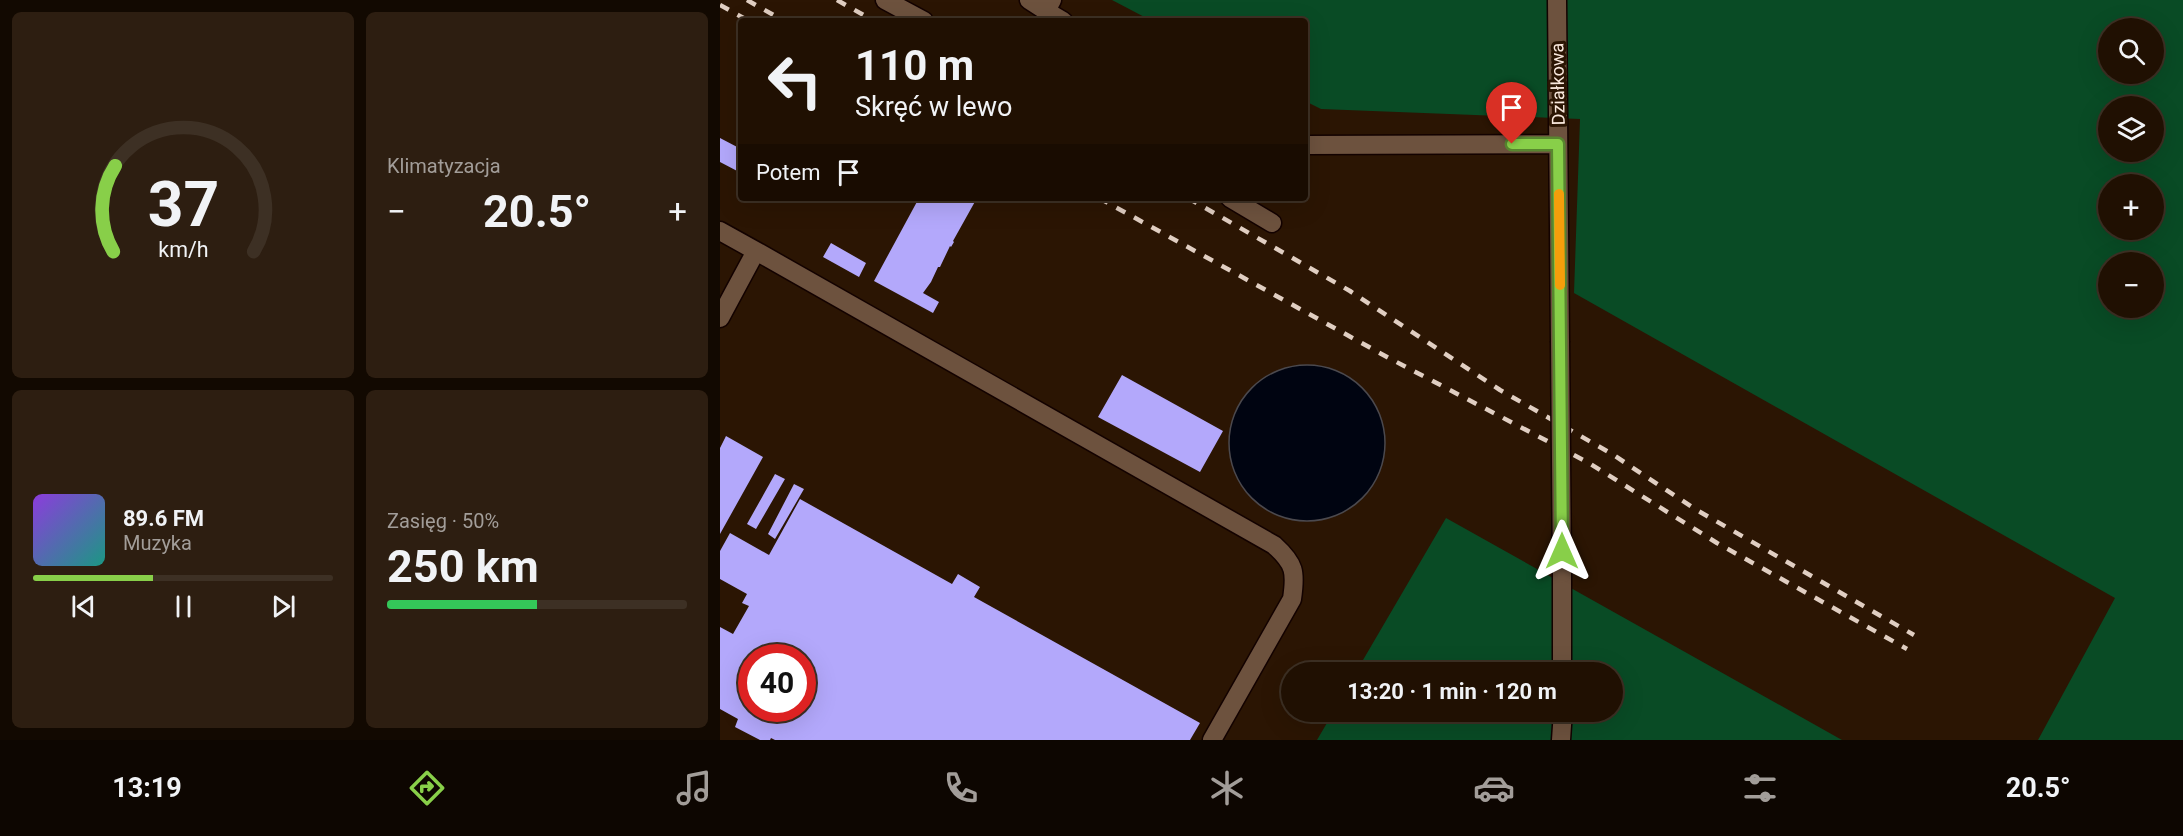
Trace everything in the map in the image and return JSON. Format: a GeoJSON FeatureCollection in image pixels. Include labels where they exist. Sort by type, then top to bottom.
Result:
{"type":"FeatureCollection","features":[{"type":"Feature","properties":{"kind":"street"},"geometry":{"type":"LineString","coordinates":[[885,0],[918,18]]}},
{"type":"Feature","properties":{"kind":"street"},"geometry":{"type":"LineString","coordinates":[[1029,0],[1049,5],[1060,18]]}},
{"type":"Feature","properties":{"kind":"street","name":"Działkowa"},"geometry":{"type":"LineString","coordinates":[[1557,0],[1562,662]]}},
{"type":"Feature","properties":{"kind":"street"},"geometry":{"type":"LineString","coordinates":[[1308,146],[1558,144]]}},
{"type":"Feature","properties":{"kind":"street"},"geometry":{"type":"LineString","coordinates":[[1235,201],[1272,224]]}},
{"type":"Feature","properties":{"kind":"street"},"geometry":{"type":"LineString","coordinates":[[720,231],[1274,545],[1289,559],[1295,578],[1292,599],[1212,740]]}},
{"type":"Feature","properties":{"kind":"street"},"geometry":{"type":"LineString","coordinates":[[720,318],[756,251]]}},
{"type":"Feature","properties":{"kind":"street"},"geometry":{"type":"LineString","coordinates":[[1561,740],[1562,722]]}},
{"type":"Feature","properties":{"kind":"green space"},"geometry":{"type":"Polygon","coordinates":[[[1112,0],[2183,0],[2183,740],[2038,740],[2115,598],[1574,293],[1580,119],[1321,109],[1308,102],[1308,18],[1146,18],[1112,0]]]}},
{"type":"Feature","properties":{"kind":"green space"},"geometry":{"type":"Polygon","coordinates":[[[1446,518],[1842,740],[1317,740],[1328,722],[1623,722],[1623,662],[1362,662],[1446,518]]]}},
{"type":"Feature","properties":{"kind":"shaded area"},"geometry":{"type":"Polygon","coordinates":[[[1307,365],[1337,371],[1362,388],[1379,413],[1385,443],[1379,473],[1362,498],[1337,515],[1307,521],[1277,515],[1252,498],[1235,473],[1229,443],[1235,413],[1252,388],[1277,371],[1307,365]]]}},
{"type":"Feature","properties":{"kind":"building"},"geometry":{"type":"Polygon","coordinates":[[[720,138],[738,147],[738,171],[720,162],[720,138]]]}},
{"type":"Feature","properties":{"kind":"building"},"geometry":{"type":"Polygon","coordinates":[[[917,201],[975,201],[940,267],[923,293],[939,302],[933,313],[874,281],[917,201]]]}},
{"type":"Feature","properties":{"kind":"building"},"geometry":{"type":"Polygon","coordinates":[[[831,243],[866,263],[859,277],[823,257],[831,243]]]}},
{"type":"Feature","properties":{"kind":"building"},"geometry":{"type":"Polygon","coordinates":[[[1122,375],[1223,431],[1200,472],[1098,417],[1122,375]]]}},
{"type":"Feature","properties":{"kind":"building"},"geometry":{"type":"Polygon","coordinates":[[[726,436],[763,457],[720,534],[720,448],[726,436]]]}},
{"type":"Feature","properties":{"kind":"building"},"geometry":{"type":"Polygon","coordinates":[[[775,474],[785,479],[756,529],[747,524],[775,474]]]}},
{"type":"Feature","properties":{"kind":"building"},"geometry":{"type":"Polygon","coordinates":[[[794,484],[804,489],[775,539],[768,534],[794,484]]]}},
{"type":"Feature","properties":{"kind":"building"},"geometry":{"type":"Polygon","coordinates":[[[800,499],[952,584],[958,574],[980,587],[974,597],[1200,723],[1190,740],[775,740],[771,738],[760,740],[735,727],[738,719],[720,709],[720,627],[733,634],[749,606],[742,603],[747,594],[720,579],[720,551],[730,533],[769,555],[800,499]]]}},
{"type":"Feature","properties":{"kind":"railway"},"geometry":{"type":"LineString","coordinates":[[747,0],[779,18]]}},
{"type":"Feature","properties":{"kind":"railway"},"geometry":{"type":"LineString","coordinates":[[837,0],[869,18]]}},
{"type":"Feature","properties":{"kind":"railway"},"geometry":{"type":"LineString","coordinates":[[720,5],[744,18]]}},
{"type":"Feature","properties":{"kind":"railway"},"geometry":{"type":"LineString","coordinates":[[1104,201],[1387,357],[1589,463],[1717,543],[1907,649]]}},
{"type":"Feature","properties":{"kind":"railway"},"geometry":{"type":"LineString","coordinates":[[1193,201],[1350,291],[1500,390],[1612,454],[1695,509],[1914,635]]}},
{"type":"Feature","properties":{"kind":"slow traffic"},"geometry":{"type":"LineString","coordinates":[[1559,194],[1560,285]]}},
{"type":"Feature","properties":{"kind":"route"},"geometry":{"type":"LineString","coordinates":[[1512,144],[1558,144],[1562,551]]}}]}
